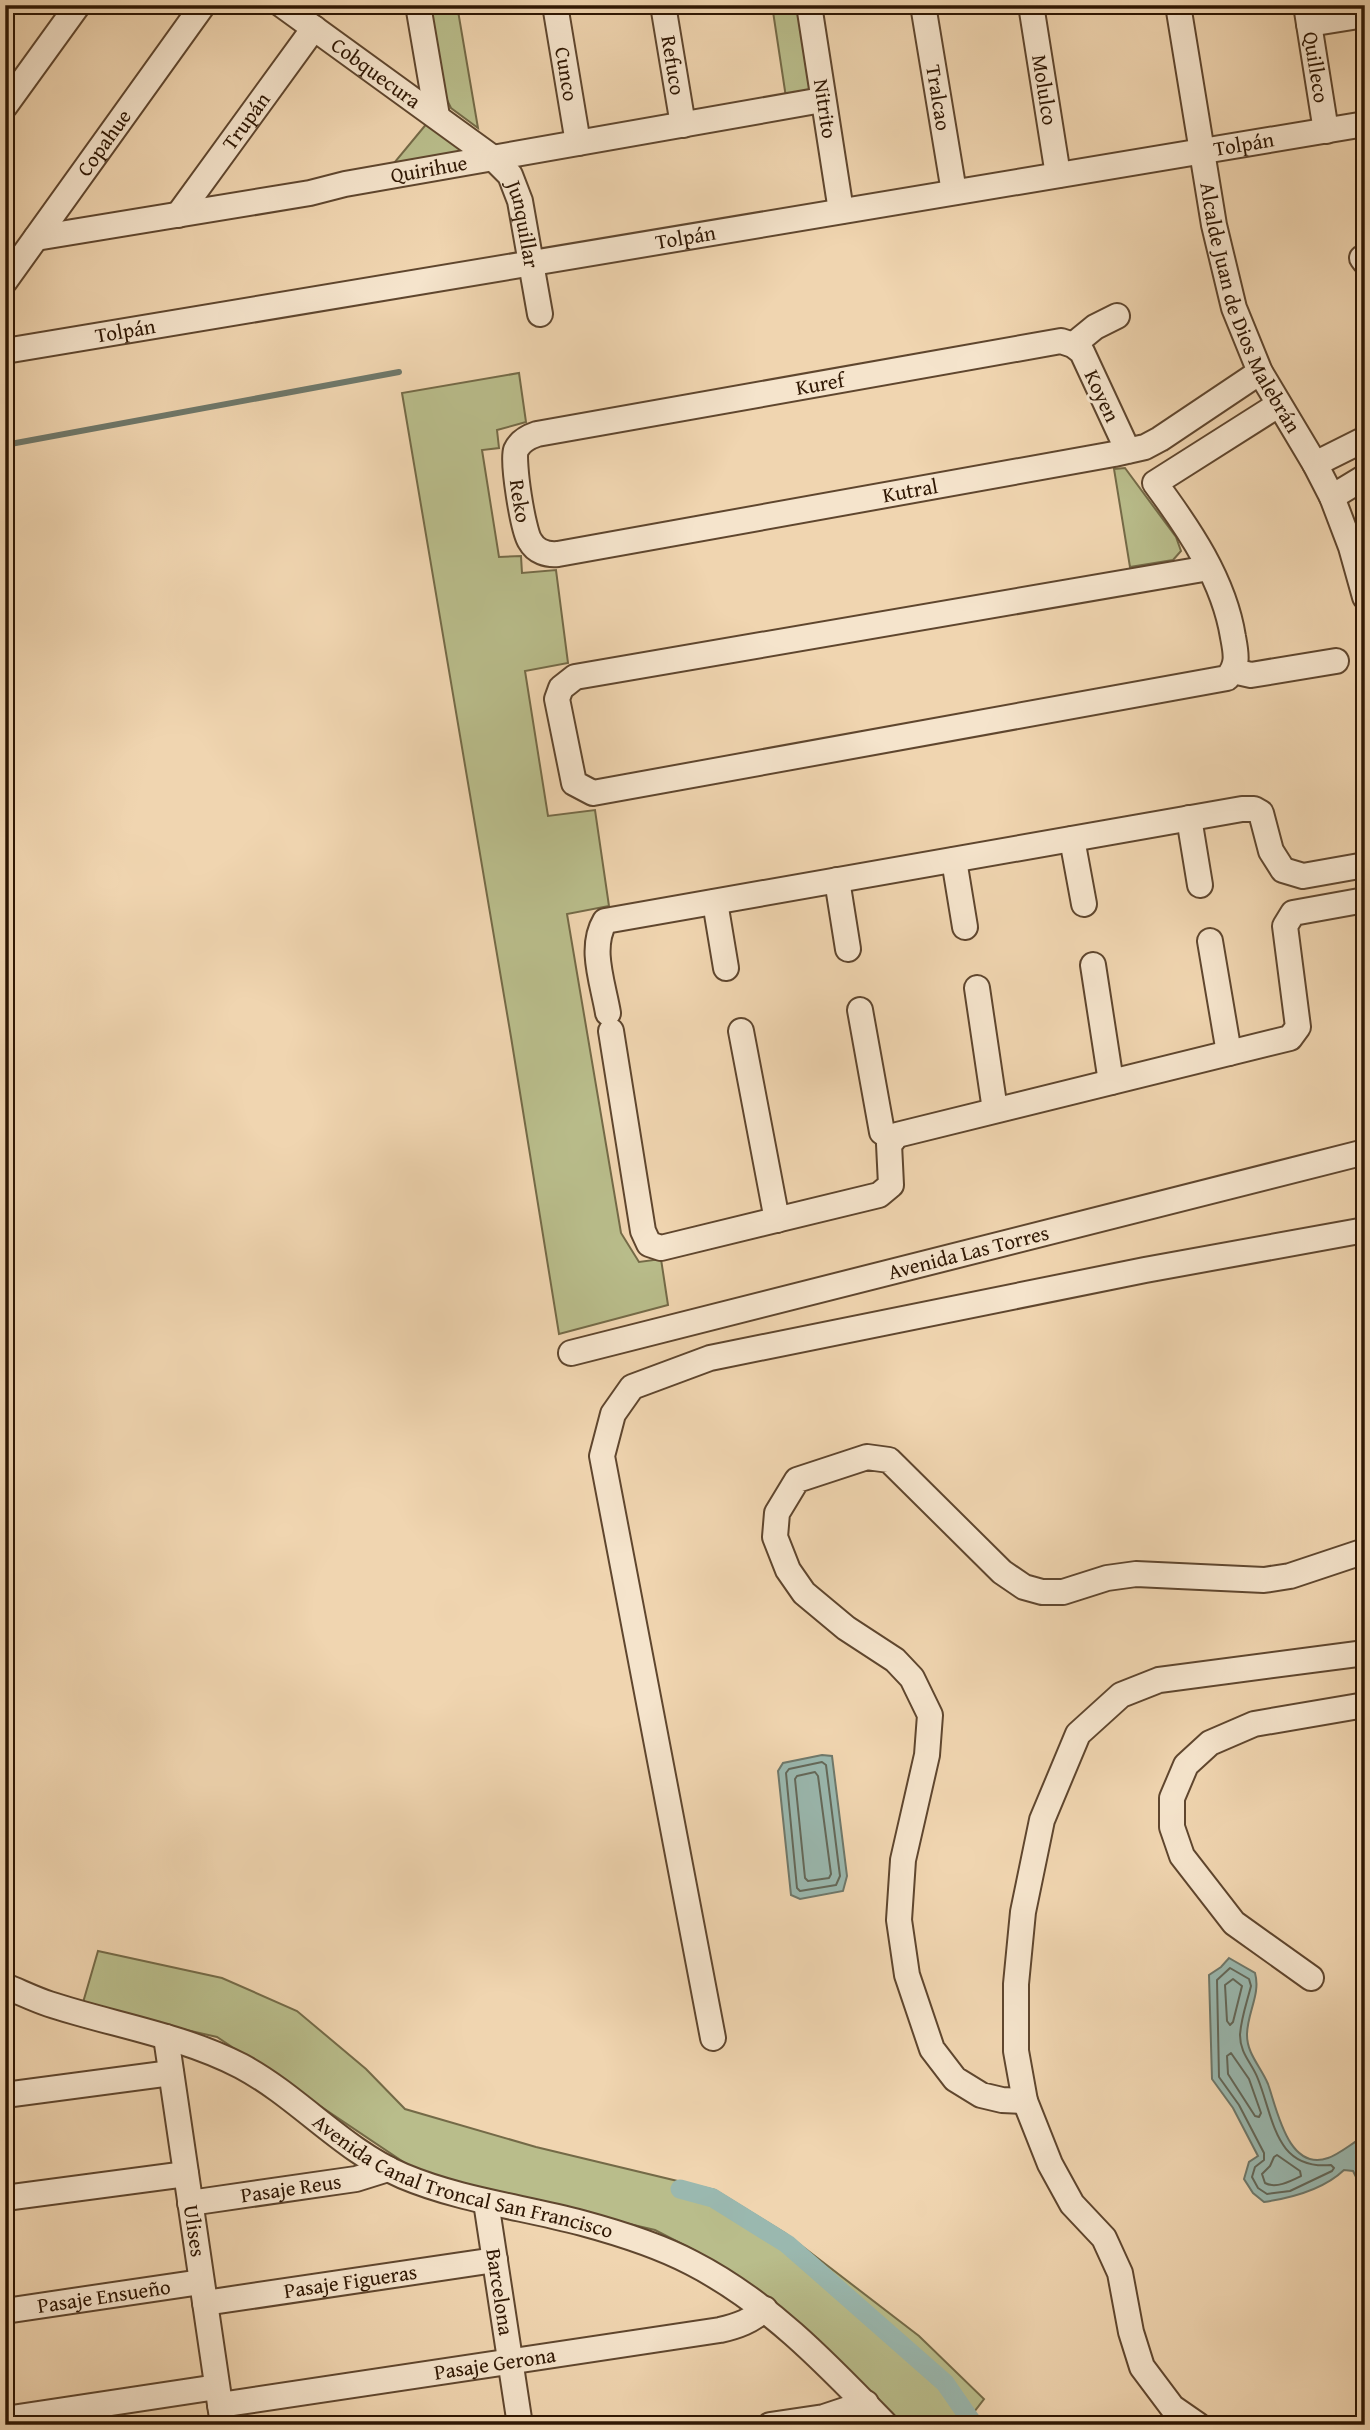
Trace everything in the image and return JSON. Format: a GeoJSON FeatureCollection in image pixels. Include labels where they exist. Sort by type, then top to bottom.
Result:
{"type":"FeatureCollection","features":[{"type":"Feature","properties":{"kind":"street"},"geometry":{"type":"LineString","coordinates":[[5,106],[78,5]]}},
{"type":"Feature","properties":{"kind":"street","name":"Copahue"},"geometry":{"type":"LineString","coordinates":[[5,281],[203,5]]}},
{"type":"Feature","properties":{"kind":"street","name":"Cobquecura"},"geometry":{"type":"LineString","coordinates":[[282,5],[437,116]]}},
{"type":"Feature","properties":{"kind":"street"},"geometry":{"type":"LineString","coordinates":[[418,5],[437,116]]}},
{"type":"Feature","properties":{"kind":"street","name":"Cunco"},"geometry":{"type":"LineString","coordinates":[[555,5],[578,143]]}},
{"type":"Feature","properties":{"kind":"street","name":"Refuco"},"geometry":{"type":"LineString","coordinates":[[663,5],[683,125]]}},
{"type":"Feature","properties":{"kind":"street","name":"Nitrito"},"geometry":{"type":"LineString","coordinates":[[809,5],[841,211]]}},
{"type":"Feature","properties":{"kind":"street","name":"Tralcao"},"geometry":{"type":"LineString","coordinates":[[923,5],[954,192]]}},
{"type":"Feature","properties":{"kind":"street","name":"Molulco"},"geometry":{"type":"LineString","coordinates":[[1031,5],[1058,175]]}},
{"type":"Feature","properties":{"kind":"street","name":"Alcalde Juan de Dios Malebrán"},"geometry":{"type":"LineString","coordinates":[[1178,5],[1226,281],[1234,308],[1260,372],[1332,497],[1351,547],[1365,597]]}},
{"type":"Feature","properties":{"kind":"street"},"geometry":{"type":"LineString","coordinates":[[1308,14],[1365,15]]}},
{"type":"Feature","properties":{"kind":"street","name":"Quilleco"},"geometry":{"type":"LineString","coordinates":[[1308,14],[1326,131]]}},
{"type":"Feature","properties":{"kind":"street","name":"Trupán"},"geometry":{"type":"LineString","coordinates":[[178,215],[314,28]]}},
{"type":"Feature","properties":{"kind":"street","name":"Quirihue"},"geometry":{"type":"LineString","coordinates":[[36,238],[310,193],[345,184],[822,100]]}},
{"type":"Feature","properties":{"kind":"street","name":"Junquillar"},"geometry":{"type":"LineString","coordinates":[[437,116],[493,158],[510,175],[516,187],[540,314]]}},
{"type":"Feature","properties":{"kind":"street","name":"Tolpán"},"geometry":{"type":"LineString","coordinates":[[5,351],[1365,124]]}},
{"type":"Feature","properties":{"kind":"street"},"geometry":{"type":"LineString","coordinates":[[1073,345],[1095,327],[1117,316]]}},
{"type":"Feature","properties":{"kind":"street","name":"Kuref"},"geometry":{"type":"LineString","coordinates":[[519,445],[529,436],[537,434],[1056,342],[1073,345]]}},
{"type":"Feature","properties":{"kind":"street","name":"Koyen"},"geometry":{"type":"LineString","coordinates":[[1073,345],[1084,357],[1128,451]]}},
{"type":"Feature","properties":{"kind":"street","name":"Kutral"},"geometry":{"type":"LineString","coordinates":[[540,551],[552,555],[571,552],[1089,460],[1145,447],[1260,372]]}},
{"type":"Feature","properties":{"kind":"street"},"geometry":{"type":"LineString","coordinates":[[1209,568],[575,677],[561,688],[557,699],[574,783],[593,793],[1227,678],[1237,662],[1229,614],[1209,568],[1181,519],[1155,483],[1278,405]]}},
{"type":"Feature","properties":{"kind":"street"},"geometry":{"type":"LineString","coordinates":[[1315,464],[1365,439]]}},
{"type":"Feature","properties":{"kind":"street","name":"Reko"},"geometry":{"type":"LineString","coordinates":[[519,445],[515,452],[514,467],[527,534],[529,541],[540,551]]}},
{"type":"Feature","properties":{"kind":"street"},"geometry":{"type":"LineString","coordinates":[[1332,497],[1365,477]]}},
{"type":"Feature","properties":{"kind":"street"},"geometry":{"type":"LineString","coordinates":[[1233,671],[1251,676],[1336,661]]}},
{"type":"Feature","properties":{"kind":"street"},"geometry":{"type":"LineString","coordinates":[[1365,865],[1303,876],[1283,870],[1271,851],[1261,813],[1254,809],[1242,809],[605,921],[598,933],[597,948],[643,1231],[649,1244],[660,1248],[879,1195],[891,1185],[889,1144],[897,1135],[1290,1038],[1298,1027],[1285,926],[1293,913],[1365,900]]}},
{"type":"Feature","properties":{"kind":"street"},"geometry":{"type":"LineString","coordinates":[[1189,818],[1200,885]]}},
{"type":"Feature","properties":{"kind":"street"},"geometry":{"type":"LineString","coordinates":[[1072,839],[1084,904]]}},
{"type":"Feature","properties":{"kind":"street"},"geometry":{"type":"LineString","coordinates":[[954,860],[965,928]]}},
{"type":"Feature","properties":{"kind":"street"},"geometry":{"type":"LineString","coordinates":[[837,880],[848,949]]}},
{"type":"Feature","properties":{"kind":"street"},"geometry":{"type":"LineString","coordinates":[[715,902],[726,968]]}},
{"type":"Feature","properties":{"kind":"street"},"geometry":{"type":"LineString","coordinates":[[1210,941],[1229,1053]]}},
{"type":"Feature","properties":{"kind":"street"},"geometry":{"type":"LineString","coordinates":[[1093,965],[1111,1082]]}},
{"type":"Feature","properties":{"kind":"street"},"geometry":{"type":"LineString","coordinates":[[977,988],[995,1110]]}},
{"type":"Feature","properties":{"kind":"street"},"geometry":{"type":"LineString","coordinates":[[860,1010],[882,1132],[892,1140]]}},
{"type":"Feature","properties":{"kind":"street"},"geometry":{"type":"LineString","coordinates":[[741,1031],[777,1220]]}},
{"type":"Feature","properties":{"kind":"street","name":"Avenida Las Torres"},"geometry":{"type":"LineString","coordinates":[[571,1353],[1365,1153]]}},
{"type":"Feature","properties":{"kind":"street"},"geometry":{"type":"LineString","coordinates":[[713,2038],[602,1456],[613,1414],[632,1387],[710,1358],[1145,1270],[1365,1230]]}},
{"type":"Feature","properties":{"kind":"street"},"geometry":{"type":"LineString","coordinates":[[1025,2101],[1002,2100],[981,2095],[955,2079],[932,2049],[907,1975],[899,1920],[903,1860],[927,1755],[930,1716],[912,1678],[895,1660],[846,1628],[804,1593],[788,1570],[775,1537],[777,1513],[797,1480],[867,1457],[889,1460],[1003,1572],[1024,1587],[1042,1592],[1063,1592],[1107,1578],[1136,1574],[1264,1580],[1290,1576],[1365,1551]]}},
{"type":"Feature","properties":{"kind":"street"},"geometry":{"type":"LineString","coordinates":[[1198,2425],[1172,2407],[1142,2367],[1131,2332],[1120,2273],[1104,2238],[1072,2204],[1050,2164],[1025,2101],[1016,2051],[1016,1984],[1023,1912],[1042,1820],[1078,1734],[1121,1695],[1159,1680],[1365,1653]]}},
{"type":"Feature","properties":{"kind":"street"},"geometry":{"type":"LineString","coordinates":[[1311,1978],[1234,1923],[1182,1856],[1172,1827],[1172,1798],[1186,1765],[1210,1743],[1254,1724],[1365,1705]]}},
{"type":"Feature","properties":{"kind":"street","name":"Avenida Canal Troncal San Francisco"},"geometry":{"type":"LineString","coordinates":[[5,1986],[47,2004],[166,2037],[218,2055],[262,2078],[350,2146],[388,2169],[441,2190],[582,2224],[657,2248],[699,2267],[765,2309],[808,2345],[886,2425]]}},
{"type":"Feature","properties":{"kind":"street","name":"Ulises"},"geometry":{"type":"LineString","coordinates":[[166,2037],[220,2406]]}},
{"type":"Feature","properties":{"kind":"street"},"geometry":{"type":"LineString","coordinates":[[5,2095],[171,2073]]}},
{"type":"Feature","properties":{"kind":"street","name":"Pasaje Reus"},"geometry":{"type":"LineString","coordinates":[[190,2203],[356,2179],[388,2169]]}},
{"type":"Feature","properties":{"kind":"street"},"geometry":{"type":"LineString","coordinates":[[5,2199],[186,2174]]}},
{"type":"Feature","properties":{"kind":"street","name":"Barcelona"},"geometry":{"type":"LineString","coordinates":[[486,2202],[520,2425]]}},
{"type":"Feature","properties":{"kind":"street","name":"Pasaje Figueras"},"geometry":{"type":"LineString","coordinates":[[203,2292],[495,2260]]}},
{"type":"Feature","properties":{"kind":"street","name":"Pasaje Ensueño"},"geometry":{"type":"LineString","coordinates":[[5,2311],[203,2292]]}},
{"type":"Feature","properties":{"kind":"street","name":"Pasaje Gerona"},"geometry":{"type":"LineString","coordinates":[[5,2420],[220,2406],[720,2330],[738,2326],[755,2318],[765,2309]]}},
{"type":"Feature","properties":{"kind":"street"},"geometry":{"type":"LineString","coordinates":[[770,2425],[824,2417],[866,2403]]}},
{"type":"Feature","properties":{"kind":"green space"},"geometry":{"type":"Polygon","coordinates":[[[430,5],[457,5],[478,128],[451,108],[444,94],[430,5]]]}},
{"type":"Feature","properties":{"kind":"green space"},"geometry":{"type":"Polygon","coordinates":[[[772,5],[816,5],[815,100],[787,104],[772,5]]]}},
{"type":"Feature","properties":{"kind":"green space"},"geometry":{"type":"Polygon","coordinates":[[[428,122],[465,152],[394,163],[428,122]]]}},
{"type":"Feature","properties":{"kind":"green space"},"geometry":{"type":"Polygon","coordinates":[[[519,373],[526,422],[497,430],[499,448],[482,450],[499,557],[521,556],[522,573],[556,570],[568,663],[525,671],[548,816],[595,810],[609,906],[567,914],[621,1233],[639,1262],[661,1259],[668,1305],[559,1334],[402,393],[519,373]]]}},
{"type":"Feature","properties":{"kind":"green space"},"geometry":{"type":"Polygon","coordinates":[[[1125,468],[1176,537],[1181,551],[1173,560],[1130,567],[1114,469],[1125,468]]]}},
{"type":"Feature","properties":{"kind":"green space"},"geometry":{"type":"Polygon","coordinates":[[[98,1951],[222,1978],[297,2011],[366,2069],[405,2109],[536,2147],[715,2190],[785,2233],[919,2336],[984,2399],[964,2425],[902,2425],[842,2367],[696,2251],[655,2230],[453,2183],[411,2167],[217,2037],[82,2006],[98,1951]]]}},
{"type":"Feature","properties":{"kind":"water"},"geometry":{"type":"Polygon","coordinates":[[[822,1755],[832,1756],[847,1876],[843,1891],[800,1899],[791,1895],[778,1771],[783,1763],[822,1755]]]}},
{"type":"Feature","properties":{"kind":"water"},"geometry":{"type":"Polygon","coordinates":[[[1229,1958],[1255,1973],[1256,1988],[1248,2027],[1248,2042],[1268,2084],[1286,2136],[1303,2156],[1314,2160],[1333,2156],[1365,2136],[1365,2182],[1359,2183],[1353,2171],[1344,2170],[1326,2183],[1306,2192],[1264,2202],[1253,2193],[1244,2179],[1249,2162],[1258,2156],[1233,2108],[1212,2079],[1209,1975],[1229,1958]]]}},
{"type":"Feature","properties":{"kind":"waterway"},"geometry":{"type":"LineString","coordinates":[[5,445],[399,372]]}},
{"type":"Feature","properties":{"kind":"waterway"},"geometry":{"type":"LineString","coordinates":[[680,2189],[713,2198],[787,2244],[945,2383],[974,2425]]}}]}
